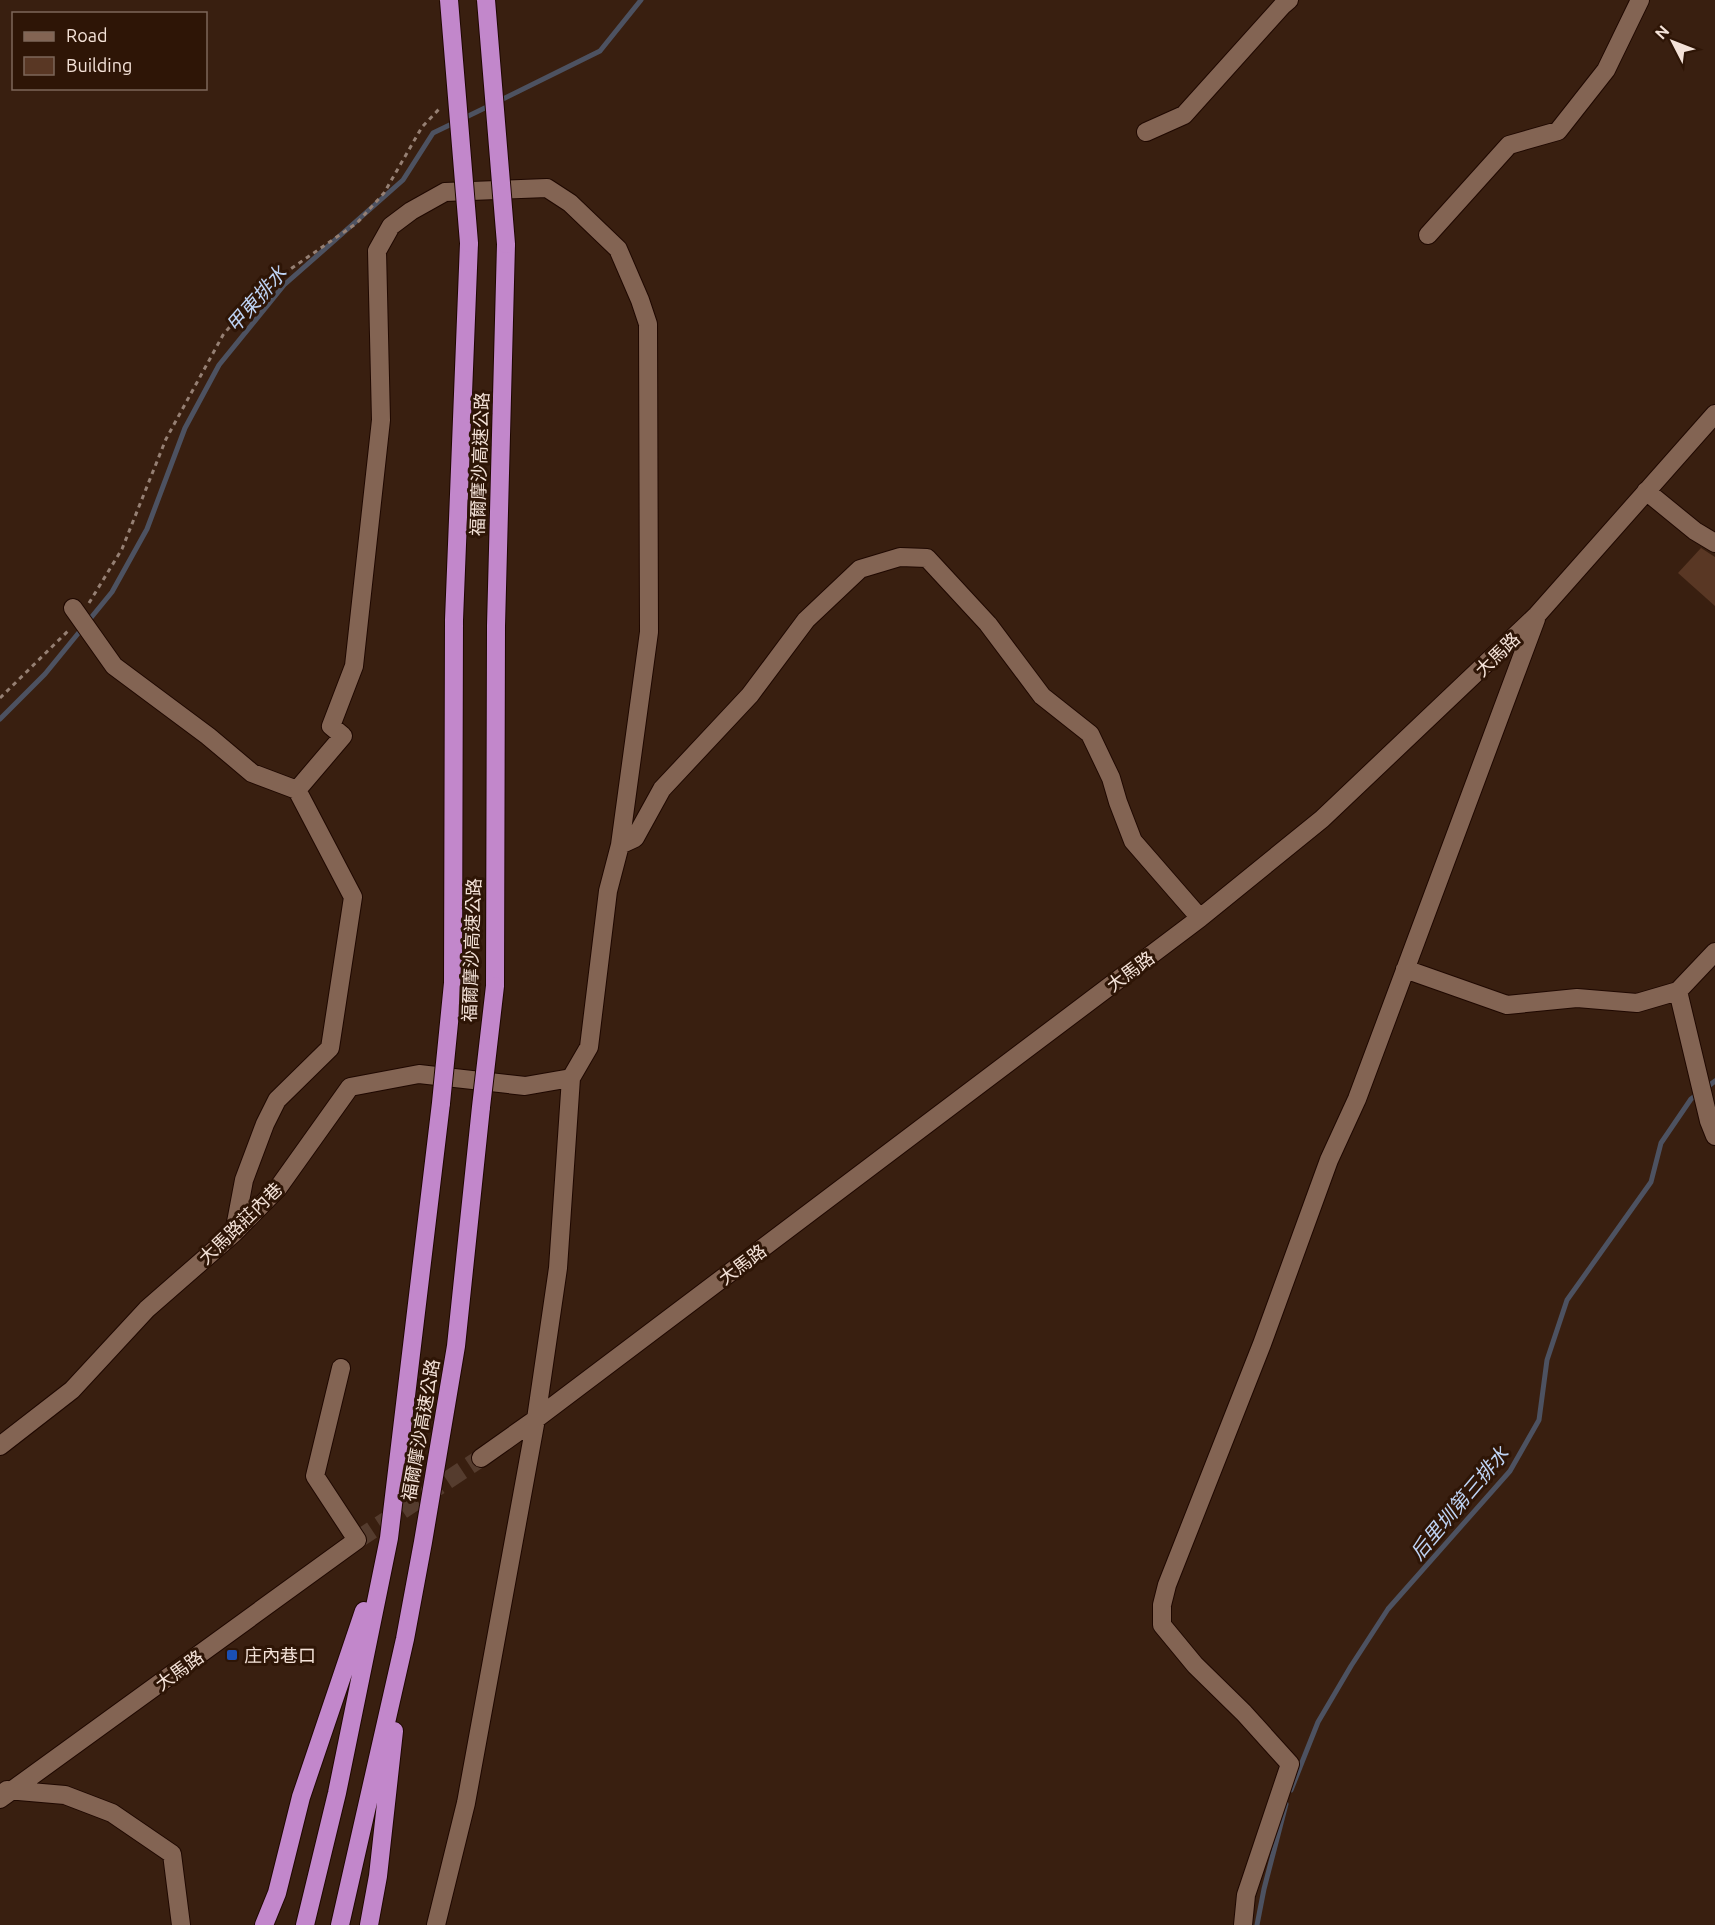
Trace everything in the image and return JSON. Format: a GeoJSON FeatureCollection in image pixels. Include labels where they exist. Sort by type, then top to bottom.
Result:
{"type":"FeatureCollection","features":[{"type":"Feature","properties":{"kind":"highway","name":"福爾摩沙高速公路"},"geometry":{"type":"LineString","coordinates":[[304,1925],[337,1793],[389,1538],[441,1103],[453,983],[454,620],[470,243],[449,0]]}},
{"type":"Feature","properties":{"kind":"highway","name":"福爾摩沙高速公路"},"geometry":{"type":"LineString","coordinates":[[340,1925],[405,1639],[456,1346],[495,986],[496,626],[506,244],[486,0]]}},
{"type":"Feature","properties":{"kind":"highway"},"geometry":{"type":"LineString","coordinates":[[264,1925],[277,1893],[301,1797],[389,1538]]}},
{"type":"Feature","properties":{"kind":"highway"},"geometry":{"type":"LineString","coordinates":[[369,1925],[378,1876],[405,1639]]}},
{"type":"Feature","properties":{"kind":"street"},"geometry":{"type":"LineString","coordinates":[[1146,132],[1184,115],[1289,0]]}},
{"type":"Feature","properties":{"kind":"street"},"geometry":{"type":"LineString","coordinates":[[1428,235],[1509,145],[1558,131],[1605,70],[1640,0]]}},
{"type":"Feature","properties":{"kind":"street"},"geometry":{"type":"LineString","coordinates":[[297,790],[343,736],[331,726],[354,666],[381,420],[377,251],[391,226],[411,210],[445,192],[547,188],[570,203],[618,249],[648,324],[649,632],[620,845],[608,891],[589,1047],[572,1078],[558,1268],[536,1419],[466,1803],[436,1925]]}},
{"type":"Feature","properties":{"kind":"street","name":"大馬路"},"geometry":{"type":"LineString","coordinates":[[482,1458],[1200,918],[1322,819],[1537,615],[1715,414]]}},
{"type":"Feature","properties":{"kind":"street"},"geometry":{"type":"LineString","coordinates":[[1646,491],[1695,531],[1715,543]]}},
{"type":"Feature","properties":{"kind":"street"},"geometry":{"type":"LineString","coordinates":[[620,845],[635,837],[662,789],[750,695],[806,620],[860,569],[900,557],[927,558],[988,624],[1042,696],[1090,734],[1112,778],[1118,802],[1133,841],[1200,918]]}},
{"type":"Feature","properties":{"kind":"street"},"geometry":{"type":"LineString","coordinates":[[80,607],[114,666],[208,736],[252,773],[297,790],[353,897],[330,1048],[277,1100],[265,1124],[244,1180],[234,1233]]}},
{"type":"Feature","properties":{"kind":"street"},"geometry":{"type":"LineString","coordinates":[[1243,1925],[1246,1895],[1290,1764],[1244,1713],[1195,1665],[1162,1625],[1161,1605],[1262,1344],[1329,1160],[1357,1099],[1537,615]]}},
{"type":"Feature","properties":{"kind":"street"},"geometry":{"type":"LineString","coordinates":[[1405,969],[1507,1005],[1577,998],[1637,1003],[1678,991],[1715,952]]}},
{"type":"Feature","properties":{"kind":"street"},"geometry":{"type":"LineString","coordinates":[[1678,991],[1709,1121],[1715,1136]]}},
{"type":"Feature","properties":{"kind":"street","name":"大馬路莊內巷"},"geometry":{"type":"LineString","coordinates":[[0,1446],[72,1390],[147,1309],[234,1233],[278,1188],[350,1087],[419,1074],[525,1086],[572,1078]]}},
{"type":"Feature","properties":{"kind":"street","name":"大馬路"},"geometry":{"type":"LineString","coordinates":[[4,1793],[357,1540],[315,1476],[340,1368]]}},
{"type":"Feature","properties":{"kind":"street"},"geometry":{"type":"LineString","coordinates":[[4,1793],[65,1795],[112,1813],[172,1854],[181,1925]]}},
{"type":"Feature","properties":{"kind":"path"},"geometry":{"type":"LineString","coordinates":[[80,607],[122,549],[166,439],[223,335],[252,301],[279,277],[357,223],[384,193],[422,127],[444,103]]}},
{"type":"Feature","properties":{"kind":"path"},"geometry":{"type":"LineString","coordinates":[[0,698],[71,628]]}},
{"type":"Feature","properties":{"kind":"building"},"geometry":{"type":"Polygon","coordinates":[[[1701,548],[1715,557],[1715,606],[1678,573],[1701,548]]]}},
{"type":"Feature","properties":{"kind":"waterway","name":"甲東排水"},"geometry":{"type":"LineString","coordinates":[[499,101],[600,51],[641,0]]}},
{"type":"Feature","properties":{"kind":"waterway","name":"甲東排水"},"geometry":{"type":"LineString","coordinates":[[0,719],[45,674],[112,592],[147,529],[185,428],[219,365],[284,285],[403,180],[433,133],[491,105]]}},
{"type":"Feature","properties":{"kind":"waterway","name":"后里圳第三排水"},"geometry":{"type":"LineString","coordinates":[[1291,1790],[1318,1722],[1388,1609],[1510,1471],[1539,1420],[1547,1360],[1567,1300],[1651,1182],[1661,1143],[1691,1099],[1715,1081]]}},
{"type":"Feature","properties":{"kind":"waterway","name":"后里圳第三排水"},"geometry":{"type":"LineString","coordinates":[[1257,1925],[1286,1804]]}},
{"type":"Feature","properties":{"kind":"tunnel"},"geometry":{"type":"LineString","coordinates":[[357,1540],[481,1458]]}},
{"type":"Feature","properties":{"kind":"place","name":"庄內巷口"},"geometry":{"type":"Point","coordinates":[232,1655]}}]}
